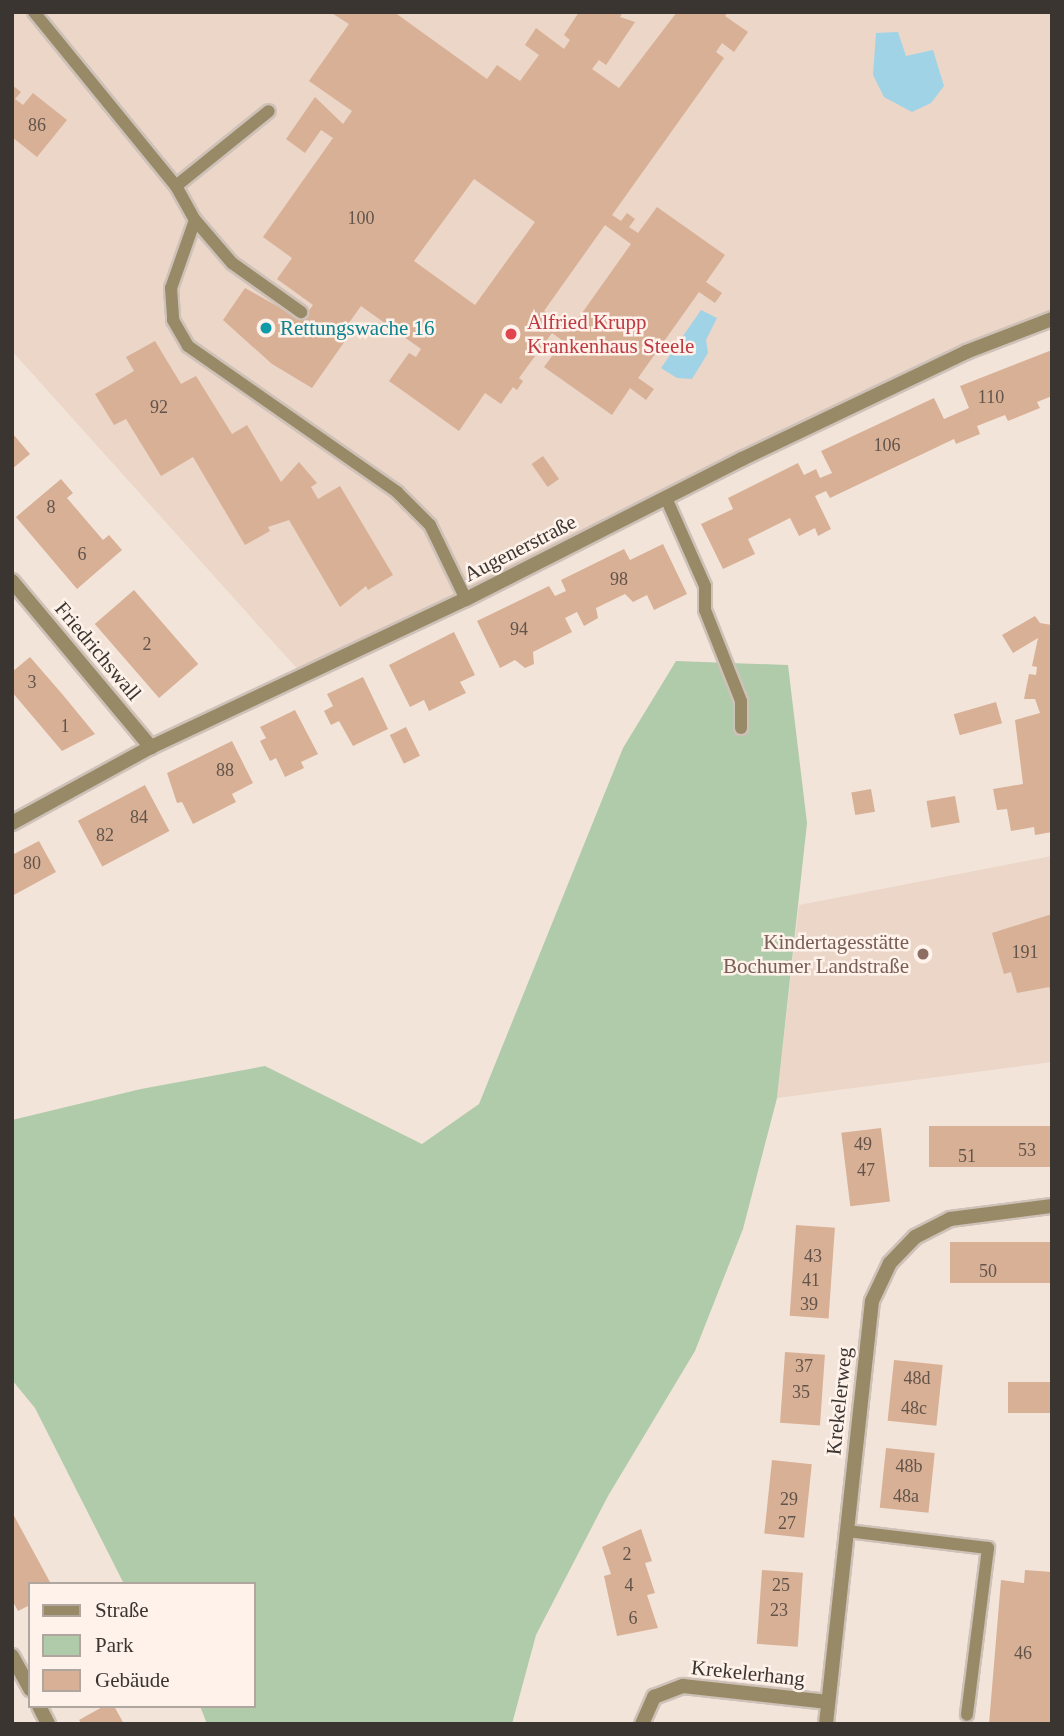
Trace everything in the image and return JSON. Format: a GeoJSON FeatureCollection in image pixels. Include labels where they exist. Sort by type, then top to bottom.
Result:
{"type":"FeatureCollection","features":[{"type":"Feature","properties":{"kind":"street","name":"Augenerstraße"},"geometry":{"type":"LineString","coordinates":[[12,823],[152,747],[466,599],[966,352],[1052,319]]}},
{"type":"Feature","properties":{"kind":"street","name":"Friedrichswall"},"geometry":{"type":"LineString","coordinates":[[12,581],[152,747]]}},
{"type":"Feature","properties":{"kind":"street","name":"Krekelerweg"},"geometry":{"type":"LineString","coordinates":[[826,1724],[872,1301],[890,1263],[915,1237],[950,1219],[1052,1206]]}},
{"type":"Feature","properties":{"kind":"street"},"geometry":{"type":"LineString","coordinates":[[12,1656],[28,1685]]}},
{"type":"Feature","properties":{"kind":"street","name":"Krekelerhang"},"geometry":{"type":"LineString","coordinates":[[642,1724],[654,1697],[683,1686],[828,1702]]}},
{"type":"Feature","properties":{"kind":"street"},"geometry":{"type":"LineString","coordinates":[[40,1708],[48,1724]]}},
{"type":"Feature","properties":{"kind":"lane"},"geometry":{"type":"LineString","coordinates":[[34,12],[176,186],[195,220],[232,263],[300,312]]}},
{"type":"Feature","properties":{"kind":"lane"},"geometry":{"type":"LineString","coordinates":[[176,186],[269,111]]}},
{"type":"Feature","properties":{"kind":"lane"},"geometry":{"type":"LineString","coordinates":[[195,220],[171,288],[173,320],[188,346],[397,492],[430,525],[466,599]]}},
{"type":"Feature","properties":{"kind":"lane"},"geometry":{"type":"LineString","coordinates":[[666,498],[705,586],[705,610],[741,701],[741,728]]}},
{"type":"Feature","properties":{"kind":"lane"},"geometry":{"type":"LineString","coordinates":[[847,1531],[988,1548],[967,1715]]}},
{"type":"Feature","properties":{"kind":"shaded area","name":"Alfried Krupp Krankenhaus Steele"},"geometry":{"type":"Polygon","coordinates":[[[12,12],[1052,12],[1052,317],[301,673],[12,351],[12,12]]]}},
{"type":"Feature","properties":{"kind":"shaded area","name":"Kindertagesstätte Bochumer Landstraße"},"geometry":{"type":"Polygon","coordinates":[[[1052,856],[1052,1062],[777,1098],[799,905],[1052,856]]]}},
{"type":"Feature","properties":{"kind":"green space"},"geometry":{"type":"Polygon","coordinates":[[[676,661],[788,665],[807,823],[777,1098],[743,1229],[695,1351],[608,1496],[536,1635],[512,1724],[207,1724],[201,1708],[256,1708],[256,1582],[123,1582],[35,1408],[12,1380],[12,1120],[141,1089],[265,1066],[422,1144],[479,1104],[623,748],[676,661]]]}},
{"type":"Feature","properties":{"kind":"water"},"geometry":{"type":"Polygon","coordinates":[[[898,32],[906,56],[933,50],[944,86],[931,103],[912,112],[884,97],[873,75],[876,33],[898,32]]]}},
{"type":"Feature","properties":{"kind":"water"},"geometry":{"type":"Polygon","coordinates":[[[701,310],[717,318],[706,340],[708,353],[692,379],[677,378],[661,368],[701,310]]]}},
{"type":"Feature","properties":{"kind":"building"},"geometry":{"type":"Polygon","coordinates":[[[330,12],[394,12],[487,79],[497,65],[520,81],[539,55],[525,45],[536,28],[564,49],[570,40],[564,35],[579,12],[623,12],[620,17],[635,22],[606,65],[599,60],[592,69],[619,88],[677,12],[728,12],[725,16],[748,32],[734,52],[722,43],[716,52],[724,58],[612,215],[621,221],[627,213],[635,219],[629,227],[638,233],[657,207],[725,255],[706,282],[722,293],[715,303],[699,292],[638,378],[654,389],[646,400],[630,388],[612,415],[544,367],[563,341],[552,333],[519,378],[523,381],[517,390],[513,387],[501,404],[485,393],[459,431],[389,381],[409,353],[416,357],[421,349],[361,306],[346,327],[352,331],[312,388],[272,364],[223,320],[245,288],[302,320],[313,305],[277,279],[292,258],[263,237],[333,138],[321,130],[305,153],[286,139],[315,97],[343,124],[352,111],[309,81],[349,24],[330,12]],[[474,179],[414,261],[475,305],[535,222],[474,179]],[[605,225],[544,311],[570,330],[631,244],[605,225]]]}},
{"type":"Feature","properties":{"kind":"building"},"geometry":{"type":"Polygon","coordinates":[[[12,85],[21,92],[15,99],[23,105],[33,93],[67,120],[37,157],[12,137],[12,85]]]}},
{"type":"Feature","properties":{"kind":"building"},"geometry":{"type":"Polygon","coordinates":[[[155,341],[181,384],[196,376],[232,434],[247,425],[281,482],[299,462],[317,483],[311,487],[318,499],[340,486],[393,575],[368,590],[366,586],[340,607],[289,520],[268,527],[270,531],[245,545],[193,457],[161,476],[126,419],[114,425],[95,394],[134,371],[126,357],[155,341]]]}},
{"type":"Feature","properties":{"kind":"building"},"geometry":{"type":"Polygon","coordinates":[[[1052,350],[1052,396],[1037,402],[1040,408],[1008,421],[1005,415],[977,426],[980,434],[956,444],[954,439],[830,498],[826,491],[815,496],[831,529],[818,536],[815,528],[799,536],[790,518],[748,539],[755,554],[723,569],[701,524],[733,509],[728,498],[798,463],[804,475],[816,469],[820,478],[832,473],[821,451],[934,398],[944,419],[969,408],[960,386],[1052,350]]]}},
{"type":"Feature","properties":{"kind":"building"},"geometry":{"type":"Polygon","coordinates":[[[12,433],[30,454],[12,469],[12,433]]]}},
{"type":"Feature","properties":{"kind":"building"},"geometry":{"type":"Polygon","coordinates":[[[543,456],[559,479],[548,487],[532,464],[543,456]]]}},
{"type":"Feature","properties":{"kind":"building"},"geometry":{"type":"Polygon","coordinates":[[[61,479],[73,493],[67,498],[103,540],[109,535],[122,550],[77,589],[16,517],[61,479]]]}},
{"type":"Feature","properties":{"kind":"building"},"geometry":{"type":"Polygon","coordinates":[[[663,544],[687,594],[654,610],[647,595],[633,602],[625,594],[596,608],[598,618],[584,626],[577,612],[565,618],[572,632],[533,652],[534,664],[525,668],[515,660],[500,668],[477,621],[549,586],[555,596],[566,591],[561,580],[624,549],[630,560],[663,544]]]}},
{"type":"Feature","properties":{"kind":"building"},"geometry":{"type":"Polygon","coordinates":[[[134,590],[198,664],[159,698],[95,624],[134,590]]]}},
{"type":"Feature","properties":{"kind":"building"},"geometry":{"type":"Polygon","coordinates":[[[1035,616],[1040,623],[1052,625],[1052,832],[1035,835],[1034,827],[1011,831],[1007,809],[997,810],[993,789],[1023,784],[1015,720],[1040,713],[1035,699],[1024,699],[1029,674],[1036,675],[1037,667],[1032,666],[1038,638],[1013,653],[1002,635],[1035,616]]]}},
{"type":"Feature","properties":{"kind":"building"},"geometry":{"type":"Polygon","coordinates":[[[454,632],[475,675],[460,682],[466,693],[429,711],[424,700],[410,707],[389,665],[454,632]]]}},
{"type":"Feature","properties":{"kind":"building"},"geometry":{"type":"Polygon","coordinates":[[[30,657],[95,734],[62,751],[12,692],[12,672],[30,657]]]}},
{"type":"Feature","properties":{"kind":"building"},"geometry":{"type":"Polygon","coordinates":[[[363,677],[388,729],[353,746],[339,721],[331,725],[324,711],[333,706],[327,694],[363,677]]]}},
{"type":"Feature","properties":{"kind":"building"},"geometry":{"type":"Polygon","coordinates":[[[996,702],[1002,723],[960,735],[954,714],[996,702]]]}},
{"type":"Feature","properties":{"kind":"building"},"geometry":{"type":"Polygon","coordinates":[[[295,710],[318,754],[301,762],[304,768],[285,777],[276,758],[270,761],[260,741],[266,738],[260,727],[295,710]]]}},
{"type":"Feature","properties":{"kind":"building"},"geometry":{"type":"Polygon","coordinates":[[[406,727],[420,756],[404,764],[390,735],[406,727]]]}},
{"type":"Feature","properties":{"kind":"building"},"geometry":{"type":"Polygon","coordinates":[[[232,741],[253,783],[232,794],[236,802],[193,824],[182,802],[177,803],[167,773],[232,741]]]}},
{"type":"Feature","properties":{"kind":"building"},"geometry":{"type":"Polygon","coordinates":[[[145,785],[169,831],[102,867],[78,821],[145,785]]]}},
{"type":"Feature","properties":{"kind":"building"},"geometry":{"type":"Polygon","coordinates":[[[871,789],[875,812],[855,815],[851,792],[871,789]]]}},
{"type":"Feature","properties":{"kind":"building"},"geometry":{"type":"Polygon","coordinates":[[[955,796],[960,823],[931,828],[926,801],[955,796]]]}},
{"type":"Feature","properties":{"kind":"building"},"geometry":{"type":"Polygon","coordinates":[[[39,841],[56,872],[12,896],[12,855],[39,841]]]}},
{"type":"Feature","properties":{"kind":"building"},"geometry":{"type":"Polygon","coordinates":[[[1052,914],[1052,995],[1049,987],[1017,993],[1011,972],[1004,974],[992,933],[1052,914]]]}},
{"type":"Feature","properties":{"kind":"building"},"geometry":{"type":"Polygon","coordinates":[[[929,1126],[1052,1126],[1052,1167],[929,1167],[929,1126]]]}},
{"type":"Feature","properties":{"kind":"building"},"geometry":{"type":"Polygon","coordinates":[[[881,1128],[890,1201],[850,1206],[841,1133],[881,1128]]]}},
{"type":"Feature","properties":{"kind":"building"},"geometry":{"type":"Polygon","coordinates":[[[796,1225],[835,1228],[829,1318],[790,1316],[796,1225]]]}},
{"type":"Feature","properties":{"kind":"building"},"geometry":{"type":"Polygon","coordinates":[[[950,1242],[1052,1242],[1052,1283],[950,1283],[950,1242]]]}},
{"type":"Feature","properties":{"kind":"building"},"geometry":{"type":"Polygon","coordinates":[[[785,1352],[825,1355],[820,1426],[780,1423],[785,1352]]]}},
{"type":"Feature","properties":{"kind":"building"},"geometry":{"type":"Polygon","coordinates":[[[894,1360],[943,1365],[936,1426],[888,1421],[894,1360]]]}},
{"type":"Feature","properties":{"kind":"building"},"geometry":{"type":"Polygon","coordinates":[[[1008,1382],[1052,1382],[1052,1413],[1008,1413],[1008,1382]]]}},
{"type":"Feature","properties":{"kind":"building"},"geometry":{"type":"Polygon","coordinates":[[[886,1448],[935,1453],[928,1513],[880,1508],[886,1448]]]}},
{"type":"Feature","properties":{"kind":"building"},"geometry":{"type":"Polygon","coordinates":[[[772,1460],[812,1464],[804,1538],[764,1534],[772,1460]]]}},
{"type":"Feature","properties":{"kind":"building"},"geometry":{"type":"Polygon","coordinates":[[[12,1512],[50,1582],[28,1582],[28,1606],[18,1611],[12,1600],[12,1512]]]}},
{"type":"Feature","properties":{"kind":"building"},"geometry":{"type":"Polygon","coordinates":[[[641,1529],[652,1561],[645,1563],[655,1593],[647,1595],[658,1628],[617,1636],[604,1576],[611,1574],[602,1547],[641,1529]]]}},
{"type":"Feature","properties":{"kind":"building"},"geometry":{"type":"Polygon","coordinates":[[[762,1570],[803,1573],[798,1647],[757,1644],[762,1570]]]}},
{"type":"Feature","properties":{"kind":"building"},"geometry":{"type":"Polygon","coordinates":[[[1025,1570],[1052,1572],[1052,1724],[989,1724],[1001,1580],[1024,1583],[1025,1570]]]}},
{"type":"Feature","properties":{"kind":"building"},"geometry":{"type":"Polygon","coordinates":[[[100,1708],[115,1708],[124,1724],[82,1724],[79,1720],[100,1708]]]}},
{"type":"Feature","properties":{"kind":"place","name":"Rettungswache 16"},"geometry":{"type":"Point","coordinates":[266,328]}},
{"type":"Feature","properties":{"kind":"place","name":"Alfried Krupp Krankenhaus Steele"},"geometry":{"type":"Point","coordinates":[511,334]}},
{"type":"Feature","properties":{"kind":"place","name":"Kindertagesstätte Bochumer Landstraße"},"geometry":{"type":"Point","coordinates":[923,954]}}]}
